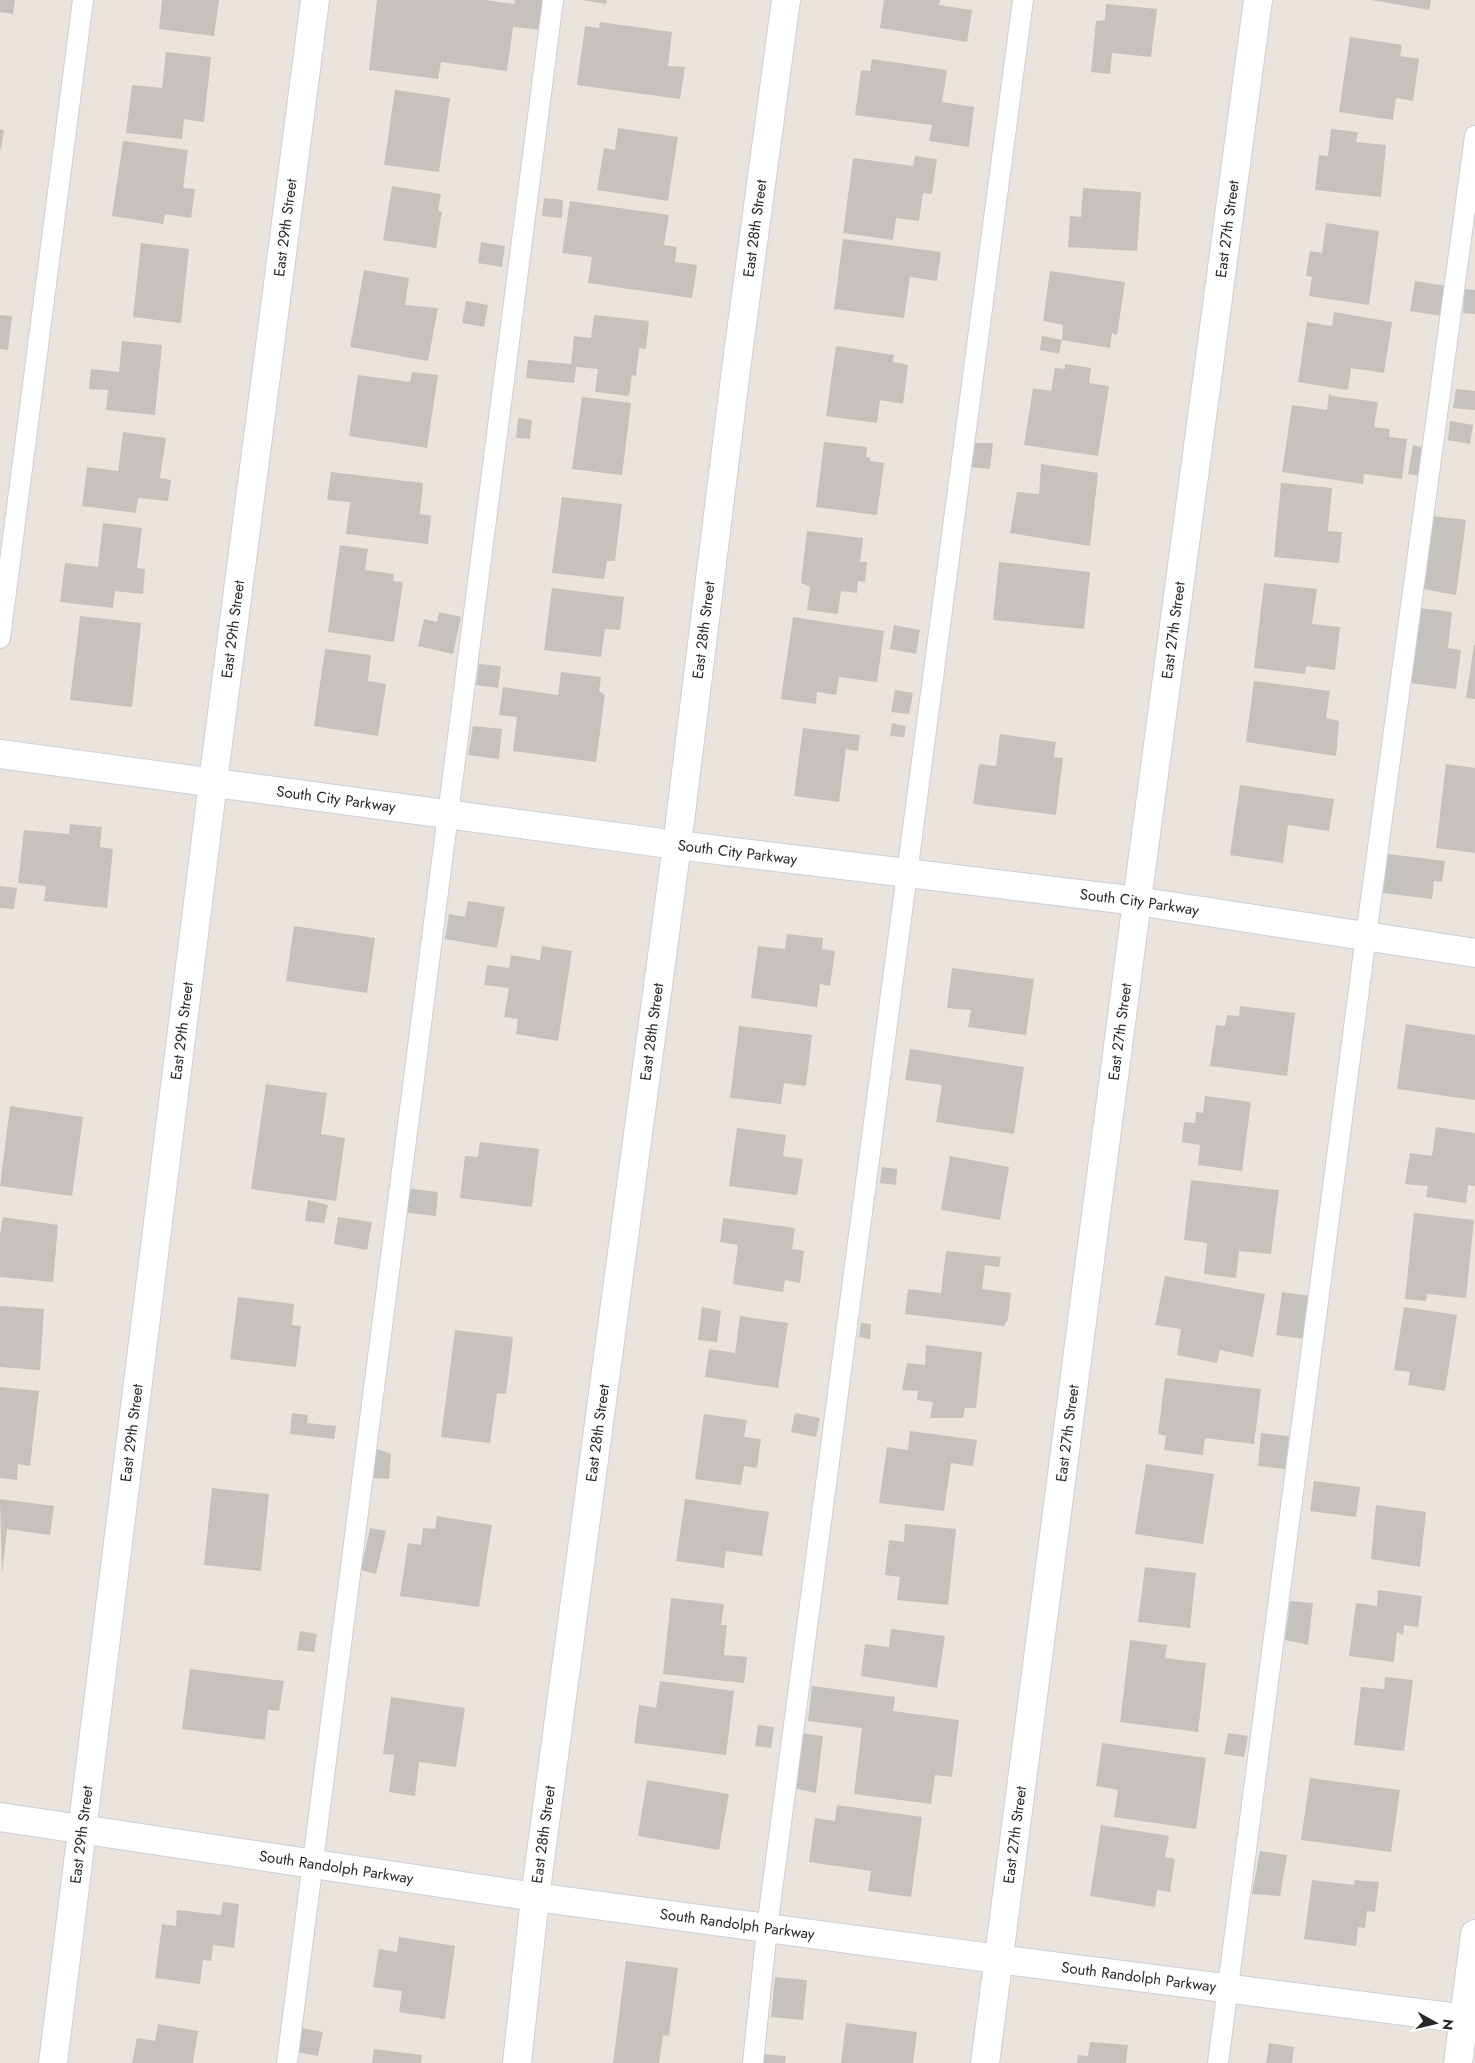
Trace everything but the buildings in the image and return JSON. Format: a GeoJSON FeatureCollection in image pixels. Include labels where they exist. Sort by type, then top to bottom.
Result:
{"type":"FeatureCollection","features":[{"type":"Feature","properties":{"kind":"street","name":"East 29th Street"},"geometry":{"type":"LineString","coordinates":[[53,2063],[213,782],[315,0]]}},
{"type":"Feature","properties":{"kind":"street","name":"East 28th Street"},"geometry":{"type":"LineString","coordinates":[[516,2063],[535,1897],[678,845],[740,344],[786,0]]}},
{"type":"Feature","properties":{"kind":"street","name":"East 27th Street"},"geometry":{"type":"LineString","coordinates":[[985,2063],[1137,901],[1258,0]]}},
{"type":"Feature","properties":{"kind":"street","name":"South City Parkway"},"geometry":{"type":"LineString","coordinates":[[0,754],[678,845],[1137,901],[1475,953]]}},
{"type":"Feature","properties":{"kind":"street","name":"South Randolph Parkway"},"geometry":{"type":"LineString","coordinates":[[0,1817],[535,1897],[998,1959],[1470,2019]]}},
{"type":"Feature","properties":{"kind":"street"},"geometry":{"type":"LineString","coordinates":[[1458,2063],[1470,2019],[1475,1934]]}},
{"type":"Feature","properties":{"kind":"lane"},"geometry":{"type":"LineString","coordinates":[[0,638],[83,0]]}},
{"type":"Feature","properties":{"kind":"lane"},"geometry":{"type":"LineString","coordinates":[[286,2063],[446,814],[553,0]]}},
{"type":"Feature","properties":{"kind":"lane"},"geometry":{"type":"LineString","coordinates":[[752,2063],[767,1928],[1024,0]]}},
{"type":"Feature","properties":{"kind":"lane"},"geometry":{"type":"LineString","coordinates":[[1218,2063],[1366,936],[1475,136]]}}]}
